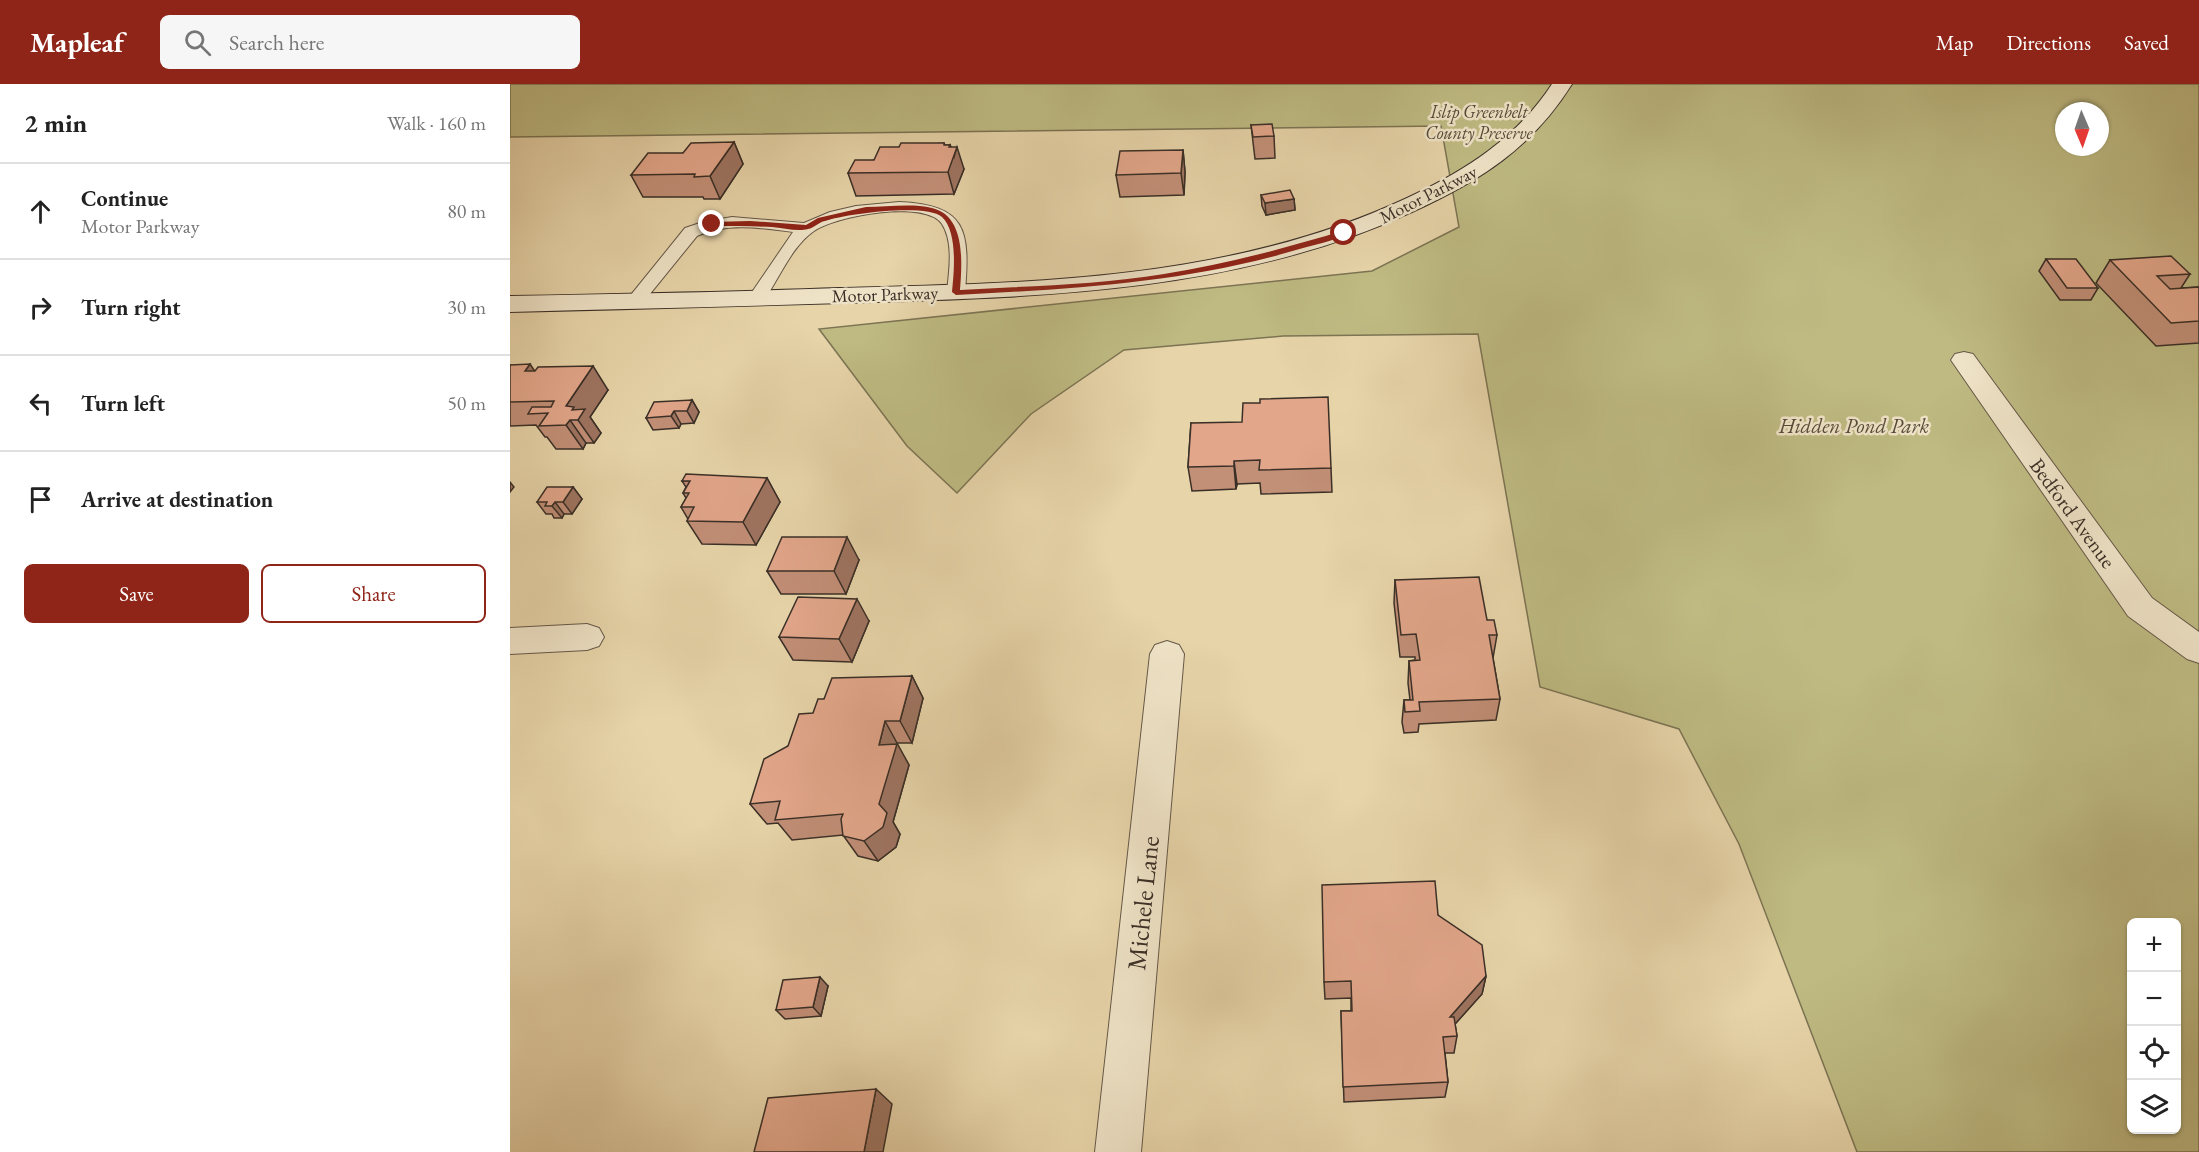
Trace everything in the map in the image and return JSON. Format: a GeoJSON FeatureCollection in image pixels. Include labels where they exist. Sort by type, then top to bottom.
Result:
{"type":"FeatureCollection","features":[{"type":"Feature","properties":{"kind":"main road","name":"Motor Parkway"},"geometry":{"type":"LineString","coordinates":[[510,304],[1062,287],[1163,276],[1263,257],[1344,233],[1420,200],[1484,165],[1531,127],[1562,84]]}},
{"type":"Feature","properties":{"kind":"main road","name":"Bedford Avenue"},"geometry":{"type":"LineString","coordinates":[[1964,360],[2140,607],[2199,650]]}},
{"type":"Feature","properties":{"kind":"main road"},"geometry":{"type":"LineString","coordinates":[[510,641],[587,636]]}},
{"type":"Feature","properties":{"kind":"main road","name":"Michele Lane"},"geometry":{"type":"LineString","coordinates":[[1118,1152],[1167,654]]}},
{"type":"Feature","properties":{"kind":"lane"},"geometry":{"type":"LineString","coordinates":[[757,298],[793,244],[807,228],[820,219],[866,209],[930,209],[943,214],[950,223],[954,235],[959,263],[956,292]]}},
{"type":"Feature","properties":{"kind":"lane"},"geometry":{"type":"LineString","coordinates":[[635,301],[691,232],[698,228],[726,223],[807,228]]}},
{"type":"Feature","properties":{"kind":"green space","name":"Hidden Pond Park"},"geometry":{"type":"Polygon","coordinates":[[[510,84],[2199,84],[2199,1152],[1857,1152],[1739,844],[1679,729],[1540,687],[1478,334],[1283,336],[1124,350],[1031,414],[957,493],[907,446],[819,329],[1372,271],[1459,227],[1441,126],[510,137],[510,84]]]}},
{"type":"Feature","properties":{"kind":"building"},"geometry":{"type":"Polygon","coordinates":[[[1272,124],[1274,136],[1253,137],[1251,125],[1272,124]]]}},
{"type":"Feature","properties":{"kind":"building"},"geometry":{"type":"Polygon","coordinates":[[[734,142],[710,176],[694,177],[695,174],[631,175],[648,153],[683,153],[691,143],[734,142]]]}},
{"type":"Feature","properties":{"kind":"building"},"geometry":{"type":"Polygon","coordinates":[[[901,143],[944,143],[944,145],[950,145],[949,147],[957,147],[948,172],[848,173],[855,160],[874,160],[880,147],[899,147],[901,143]]]}},
{"type":"Feature","properties":{"kind":"building"},"geometry":{"type":"Polygon","coordinates":[[[1183,150],[1181,173],[1116,175],[1120,151],[1183,150]]]}},
{"type":"Feature","properties":{"kind":"building"},"geometry":{"type":"Polygon","coordinates":[[[1290,190],[1294,199],[1265,203],[1261,195],[1290,190]]]}},
{"type":"Feature","properties":{"kind":"building"},"geometry":{"type":"Polygon","coordinates":[[[2171,256],[2190,274],[2157,276],[2170,289],[2199,287],[2199,321],[2171,323],[2110,260],[2171,256]]]}},
{"type":"Feature","properties":{"kind":"building"},"geometry":{"type":"Polygon","coordinates":[[[2046,259],[2076,259],[2098,288],[2067,288],[2046,259]]]}},
{"type":"Feature","properties":{"kind":"building"},"geometry":{"type":"Polygon","coordinates":[[[530,364],[525,371],[535,371],[538,367],[593,366],[566,406],[574,407],[572,410],[585,409],[578,420],[570,420],[566,425],[539,426],[548,413],[528,414],[532,407],[551,407],[554,401],[510,402],[510,365],[530,364]]]}},
{"type":"Feature","properties":{"kind":"building"},"geometry":{"type":"Polygon","coordinates":[[[1328,397],[1331,468],[1259,470],[1260,460],[1234,461],[1234,466],[1188,467],[1191,423],[1242,422],[1243,403],[1260,403],[1260,399],[1328,397]]]}},
{"type":"Feature","properties":{"kind":"building"},"geometry":{"type":"Polygon","coordinates":[[[692,400],[687,411],[674,411],[671,416],[646,418],[654,402],[692,400]]]}},
{"type":"Feature","properties":{"kind":"building"},"geometry":{"type":"Polygon","coordinates":[[[686,474],[767,478],[743,522],[687,521],[694,507],[681,507],[689,493],[683,493],[690,481],[682,481],[686,474]]]}},
{"type":"Feature","properties":{"kind":"building"},"geometry":{"type":"Polygon","coordinates":[[[547,487],[573,487],[563,502],[545,506],[547,502],[537,502],[547,487]]]}},
{"type":"Feature","properties":{"kind":"building"},"geometry":{"type":"Polygon","coordinates":[[[782,537],[847,537],[834,571],[767,571],[782,537]]]}},
{"type":"Feature","properties":{"kind":"building"},"geometry":{"type":"Polygon","coordinates":[[[1479,577],[1487,620],[1494,620],[1497,635],[1489,635],[1500,699],[1419,702],[1420,711],[1405,712],[1404,700],[1413,700],[1409,661],[1420,660],[1416,634],[1401,635],[1395,580],[1479,577]]]}},
{"type":"Feature","properties":{"kind":"building"},"geometry":{"type":"Polygon","coordinates":[[[798,597],[857,599],[839,639],[779,637],[798,597]]]}},
{"type":"Feature","properties":{"kind":"building"},"geometry":{"type":"Polygon","coordinates":[[[912,676],[900,721],[885,721],[879,745],[897,744],[879,804],[887,813],[883,827],[864,841],[843,836],[841,819],[843,814],[775,820],[780,801],[750,804],[764,759],[788,746],[799,714],[813,713],[818,699],[824,699],[832,678],[912,676]]]}},
{"type":"Feature","properties":{"kind":"building"},"geometry":{"type":"Polygon","coordinates":[[[1435,881],[1438,915],[1482,945],[1486,976],[1450,1017],[1454,1017],[1457,1036],[1443,1037],[1448,1082],[1343,1087],[1341,1011],[1352,1011],[1351,981],[1324,982],[1322,885],[1435,881]]]}},
{"type":"Feature","properties":{"kind":"building"},"geometry":{"type":"Polygon","coordinates":[[[820,977],[813,1007],[776,1010],[783,980],[820,977]]]}},
{"type":"Feature","properties":{"kind":"building"},"geometry":{"type":"Polygon","coordinates":[[[876,1089],[864,1152],[754,1152],[768,1098],[876,1089]]]}},
{"type":"Feature","properties":{"kind":"route"},"geometry":{"type":"LineString","coordinates":[[712,224],[750,223],[807,228],[820,219],[840,213],[887,208],[930,209],[943,214],[950,223],[954,235],[959,263],[956,292],[1062,287],[1163,276],[1263,257],[1344,233]]}},
{"type":"Feature","properties":{"kind":"park label","name":"Islip Greenbelt County Preserve"},"geometry":{"type":"Point","coordinates":[1479,121]}}]}
